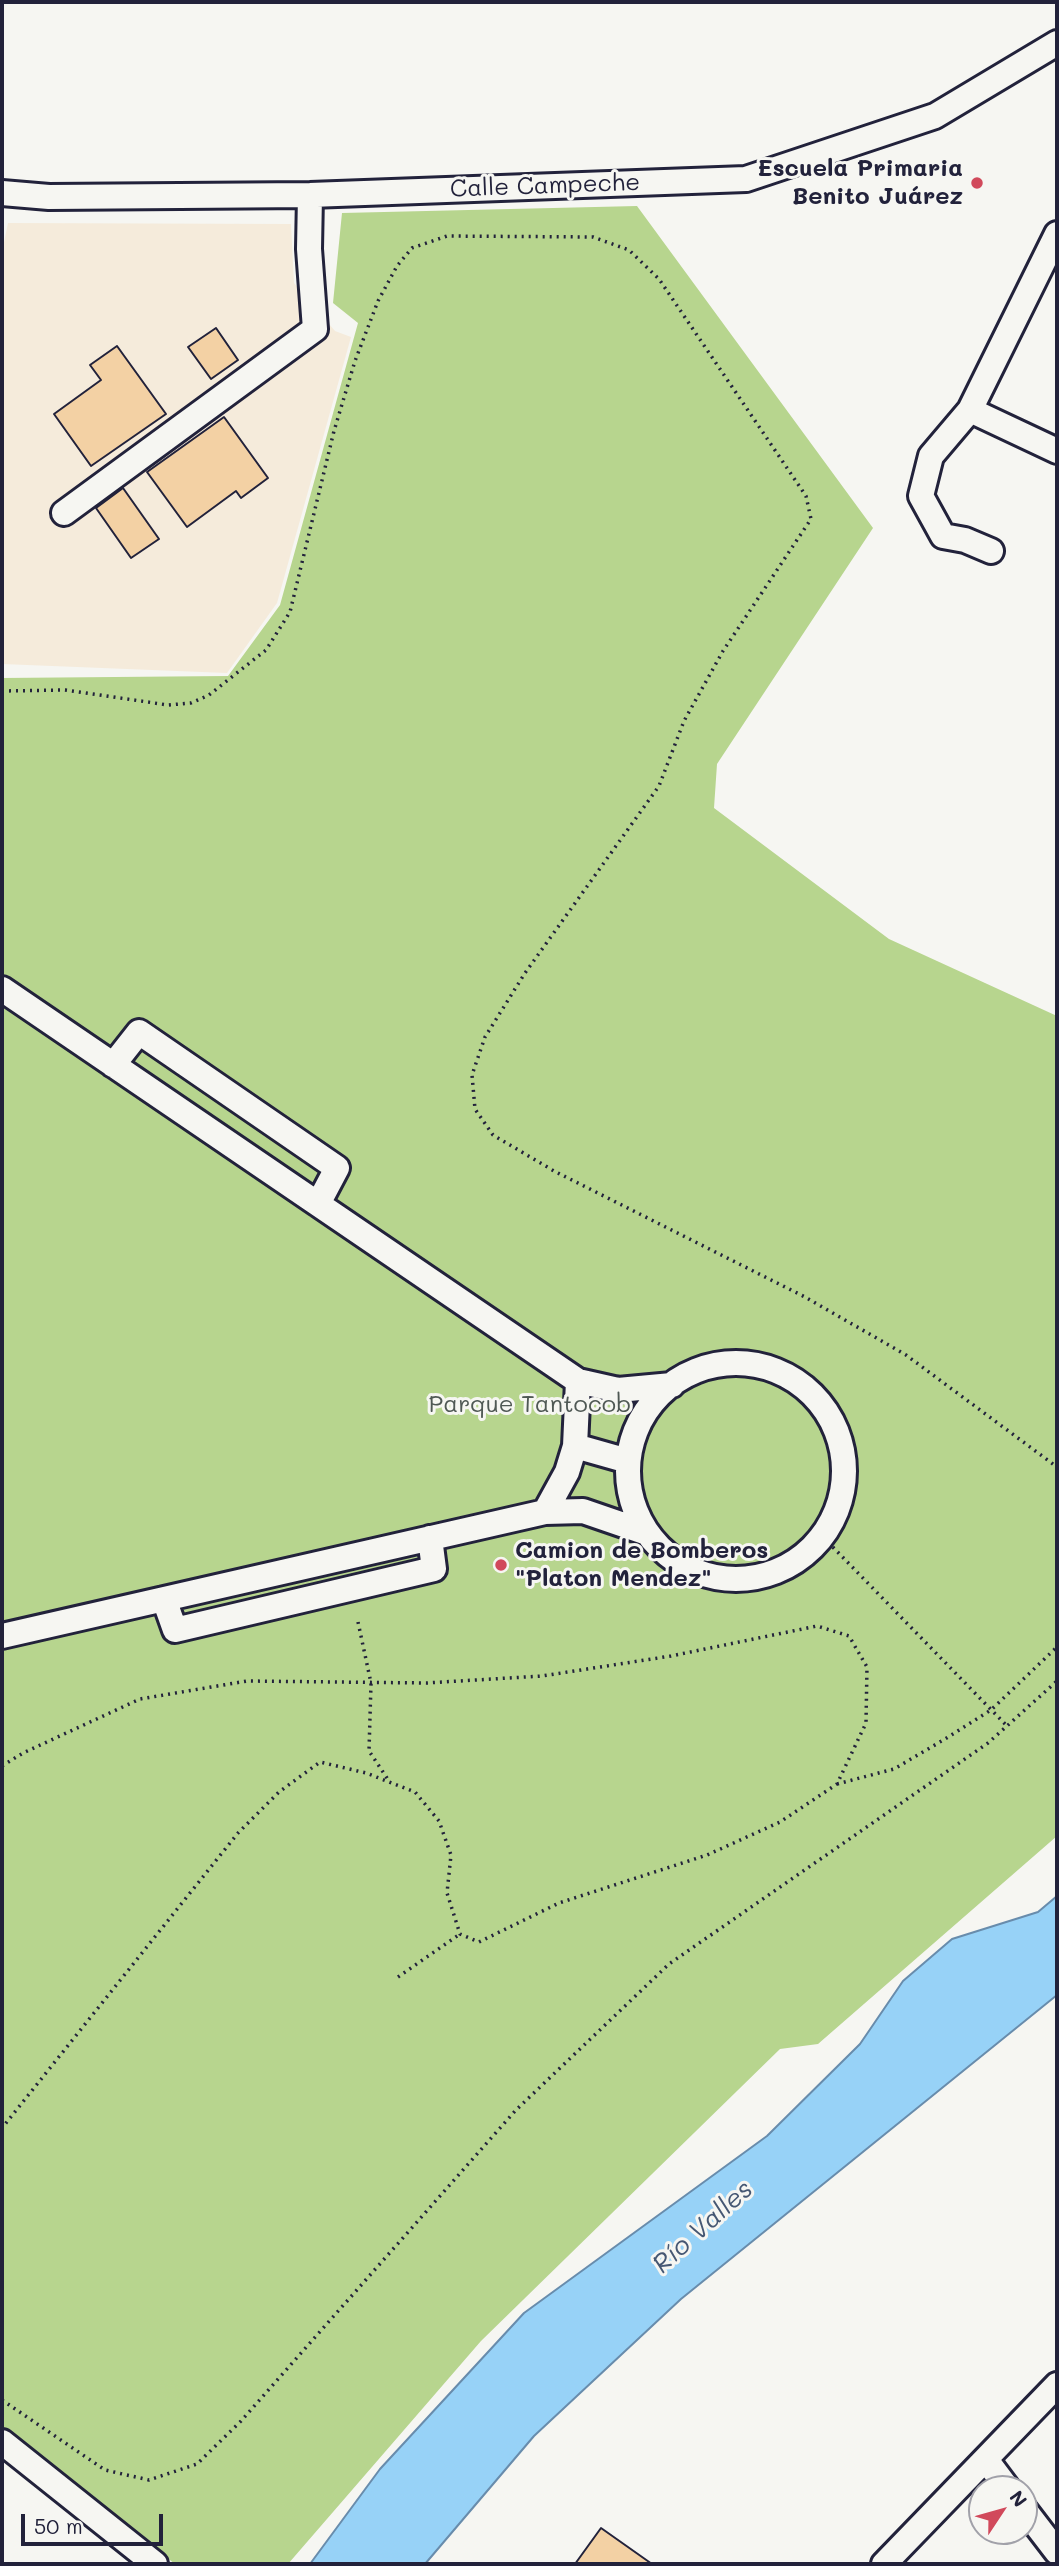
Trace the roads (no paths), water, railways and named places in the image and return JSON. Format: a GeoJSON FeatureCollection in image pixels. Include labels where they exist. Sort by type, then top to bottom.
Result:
{"type":"FeatureCollection","features":[{"type":"Feature","properties":{"kind":"street","name":"Calle Campeche"},"geometry":{"type":"LineString","coordinates":[[2,193],[49,197],[310,195],[746,179],[935,116],[1057,43]]}},
{"type":"Feature","properties":{"kind":"street"},"geometry":{"type":"LineString","coordinates":[[64,513],[315,329],[309,249],[310,195]]}},
{"type":"Feature","properties":{"kind":"street"},"geometry":{"type":"LineString","coordinates":[[990,551],[965,540],[943,536],[921,496],[931,457],[970,410],[1057,234]]}},
{"type":"Feature","properties":{"kind":"street"},"geometry":{"type":"LineString","coordinates":[[970,410],[1057,451]]}},
{"type":"Feature","properties":{"kind":"street"},"geometry":{"type":"LineString","coordinates":[[2,989],[578,1381],[618,1390],[672,1385]]}},
{"type":"Feature","properties":{"kind":"street"},"geometry":{"type":"LineString","coordinates":[[113,1065],[139,1032],[337,1167],[318,1204]]}},
{"type":"Feature","properties":{"kind":"street"},"geometry":{"type":"LineString","coordinates":[[726,1363],[764,1366],[798,1382],[825,1409],[840,1440],[845,1474],[839,1507],[823,1537],[798,1561],[767,1576],[733,1580],[700,1574],[670,1558],[647,1533],[631,1498],[628,1461],[638,1424],[659,1394],[672,1385],[690,1372],[726,1363]]}},
{"type":"Feature","properties":{"kind":"street"},"geometry":{"type":"LineString","coordinates":[[545,1512],[566,1472],[575,1446],[578,1381]]}},
{"type":"Feature","properties":{"kind":"street"},"geometry":{"type":"LineString","coordinates":[[575,1446],[628,1461]]}},
{"type":"Feature","properties":{"kind":"street"},"geometry":{"type":"LineString","coordinates":[[2,1636],[545,1512],[583,1511],[647,1533]]}},
{"type":"Feature","properties":{"kind":"street"},"geometry":{"type":"LineString","coordinates":[[884,2564],[987,2461],[1057,2385]]}},
{"type":"Feature","properties":{"kind":"street"},"geometry":{"type":"LineString","coordinates":[[2,2442],[155,2564]]}},
{"type":"Feature","properties":{"kind":"street"},"geometry":{"type":"LineString","coordinates":[[987,2461],[998,2475]]}},
{"type":"Feature","properties":{"kind":"street"},"geometry":{"type":"LineString","coordinates":[[1038,2527],[1057,2552]]}},
{"type":"Feature","properties":{"kind":"water","name":"Río Valles"},"geometry":{"type":"Polygon","coordinates":[[[1057,1896],[1057,1995],[681,2299],[534,2436],[425,2564],[310,2564],[380,2469],[524,2313],[767,2136],[860,2044],[903,1981],[952,1939],[1038,1912],[1057,1896]]]}},
{"type":"Feature","properties":{"kind":"place","name":"Escuela Primaria Benito Juárez"},"geometry":{"type":"Point","coordinates":[977,183]}},
{"type":"Feature","properties":{"kind":"place","name":"Camion de Bomberos \"Platon Mendez\""},"geometry":{"type":"Point","coordinates":[501,1565]}},
{"type":"Feature","properties":{"kind":"park label","name":"Parque Tantocob"},"geometry":{"type":"Point","coordinates":[530,1405]}}]}
